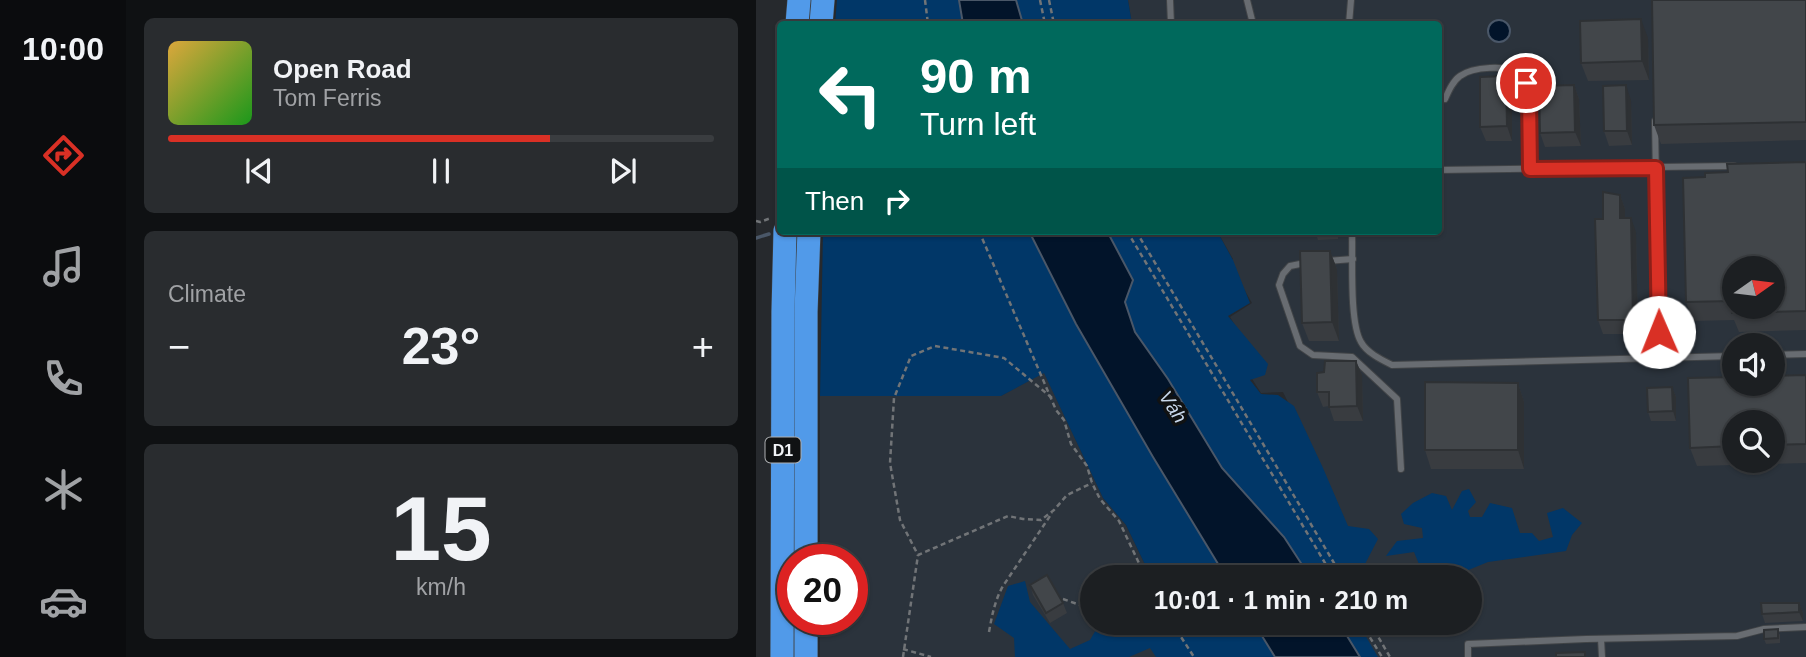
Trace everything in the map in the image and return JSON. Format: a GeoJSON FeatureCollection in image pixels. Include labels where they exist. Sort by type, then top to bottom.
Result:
{"type":"FeatureCollection","features":[{"type":"Feature","properties":{"kind":"highway"},"geometry":{"type":"LineString","coordinates":[[797,21],[799,0]]}},
{"type":"Feature","properties":{"kind":"highway"},"geometry":{"type":"LineString","coordinates":[[821,21],[823,0]]}},
{"type":"Feature","properties":{"kind":"highway","name":"D1"},"geometry":{"type":"LineString","coordinates":[[780,235],[783,312],[782,657]]}},
{"type":"Feature","properties":{"kind":"highway","name":"D1"},"geometry":{"type":"LineString","coordinates":[[806,544],[806,312],[809,235]]}},
{"type":"Feature","properties":{"kind":"highway"},"geometry":{"type":"LineString","coordinates":[[806,635],[806,657]]}},
{"type":"Feature","properties":{"kind":"lane"},"geometry":{"type":"LineString","coordinates":[[1170,0],[1171,21]]}},
{"type":"Feature","properties":{"kind":"lane"},"geometry":{"type":"LineString","coordinates":[[1247,0],[1252,21]]}},
{"type":"Feature","properties":{"kind":"lane"},"geometry":{"type":"LineString","coordinates":[[1349,21],[1351,0]]}},
{"type":"Feature","properties":{"kind":"lane"},"geometry":{"type":"LineString","coordinates":[[1446,99],[1458,77],[1468,72],[1500,68],[1513,69],[1521,75],[1529,93],[1530,169]]}},
{"type":"Feature","properties":{"kind":"lane"},"geometry":{"type":"LineString","coordinates":[[1655,116],[1659,359]]}},
{"type":"Feature","properties":{"kind":"lane"},"geometry":{"type":"LineString","coordinates":[[1442,170],[1738,166]]}},
{"type":"Feature","properties":{"kind":"lane"},"geometry":{"type":"LineString","coordinates":[[1352,235],[1354,324],[1361,344],[1392,365],[1722,356]]}},
{"type":"Feature","properties":{"kind":"lane"},"geometry":{"type":"LineString","coordinates":[[1353,260],[1290,266],[1279,285],[1300,346],[1312,355],[1352,357],[1398,399],[1401,469]]}},
{"type":"Feature","properties":{"kind":"lane"},"geometry":{"type":"LineString","coordinates":[[1785,355],[1806,354]]}},
{"type":"Feature","properties":{"kind":"lane"},"geometry":{"type":"LineString","coordinates":[[1468,657],[1468,645],[1737,636],[1765,629],[1806,628]]}},
{"type":"Feature","properties":{"kind":"lane"},"geometry":{"type":"LineString","coordinates":[[1601,639],[1602,657]]}},
{"type":"Feature","properties":{"kind":"path"},"geometry":{"type":"LineString","coordinates":[[925,0],[928,21]]}},
{"type":"Feature","properties":{"kind":"path"},"geometry":{"type":"LineString","coordinates":[[1040,0],[1044,21]]}},
{"type":"Feature","properties":{"kind":"path"},"geometry":{"type":"LineString","coordinates":[[1049,0],[1053,21]]}},
{"type":"Feature","properties":{"kind":"path"},"geometry":{"type":"LineString","coordinates":[[756,221],[777,230]]}},
{"type":"Feature","properties":{"kind":"path"},"geometry":{"type":"LineString","coordinates":[[981,235],[1056,410],[1064,420],[1071,444],[1087,466],[1100,499],[1119,521],[1140,565]]}},
{"type":"Feature","properties":{"kind":"path"},"geometry":{"type":"LineString","coordinates":[[1129,235],[1326,565]]}},
{"type":"Feature","properties":{"kind":"path"},"geometry":{"type":"LineString","coordinates":[[1138,235],[1335,565]]}},
{"type":"Feature","properties":{"kind":"path"},"geometry":{"type":"LineString","coordinates":[[903,657],[918,555],[900,520],[890,463],[894,398],[911,356],[935,346],[1004,358],[1052,398]]}},
{"type":"Feature","properties":{"kind":"path"},"geometry":{"type":"LineString","coordinates":[[989,632],[997,596],[1054,510],[1067,495],[1092,483]]}},
{"type":"Feature","properties":{"kind":"path"},"geometry":{"type":"LineString","coordinates":[[918,555],[1009,516],[1041,520],[1054,510]]}},
{"type":"Feature","properties":{"kind":"path"},"geometry":{"type":"LineString","coordinates":[[1063,599],[1080,605]]}},
{"type":"Feature","properties":{"kind":"path"},"geometry":{"type":"LineString","coordinates":[[1180,635],[1194,657]]}},
{"type":"Feature","properties":{"kind":"path"},"geometry":{"type":"LineString","coordinates":[[1368,635],[1382,657]]}},
{"type":"Feature","properties":{"kind":"path"},"geometry":{"type":"LineString","coordinates":[[1377,635],[1391,657]]}},
{"type":"Feature","properties":{"kind":"path"},"geometry":{"type":"LineString","coordinates":[[904,649],[931,657]]}},
{"type":"Feature","properties":{"kind":"shaded area"},"geometry":{"type":"Polygon","coordinates":[[[837,0],[959,0],[962,21],[835,21],[837,0]]]}},
{"type":"Feature","properties":{"kind":"shaded area"},"geometry":{"type":"Polygon","coordinates":[[[1016,0],[1128,0],[1132,21],[1022,21],[1016,0]]]}},
{"type":"Feature","properties":{"kind":"shaded area"},"geometry":{"type":"Polygon","coordinates":[[[1128,0],[1806,0],[1806,657],[820,657],[820,635],[868,635],[868,544],[820,544],[820,396],[1001,396],[1044,372],[1103,498],[1126,525],[1145,565],[1080,565],[1080,635],[1482,635],[1482,565],[1240,565],[1344,527],[1325,477],[1283,392],[1261,393],[1249,374],[1260,366],[1230,317],[1252,303],[1229,263],[1233,259],[1219,235],[1442,235],[1442,21],[1132,21],[1128,0]]]}},
{"type":"Feature","properties":{"kind":"shaded area"},"geometry":{"type":"Polygon","coordinates":[[[823,235],[1031,235],[1076,324],[1219,565],[1145,565],[1126,525],[1103,498],[1044,373],[1001,396],[820,396],[823,235]]]}},
{"type":"Feature","properties":{"kind":"shaded area"},"geometry":{"type":"Polygon","coordinates":[[[1109,235],[1219,235],[1233,260],[1250,303],[1228,316],[1268,364],[1265,375],[1250,380],[1261,394],[1278,395],[1294,406],[1348,526],[1369,529],[1378,539],[1365,565],[1302,565],[1284,537],[1222,468],[1168,379],[1135,332],[1125,302],[1133,280],[1109,235]]]}},
{"type":"Feature","properties":{"kind":"shaded area"},"geometry":{"type":"Polygon","coordinates":[[[1469,489],[1476,502],[1468,511],[1470,517],[1482,517],[1490,503],[1512,508],[1520,533],[1532,533],[1539,541],[1553,537],[1547,513],[1563,508],[1582,523],[1572,535],[1566,551],[1481,565],[1419,565],[1414,552],[1386,556],[1397,541],[1423,538],[1422,528],[1404,524],[1401,514],[1413,503],[1432,493],[1446,496],[1452,510],[1462,491],[1469,489]]]}},
{"type":"Feature","properties":{"kind":"shaded area"},"geometry":{"type":"Polygon","coordinates":[[[1025,581],[1030,602],[1070,649],[1090,640],[1093,635],[1261,635],[1275,657],[1156,657],[1150,648],[1129,657],[1015,657],[1014,638],[994,624],[1008,586],[1025,581]]]}},
{"type":"Feature","properties":{"kind":"shaded area"},"geometry":{"type":"Polygon","coordinates":[[[1346,635],[1365,635],[1378,657],[1360,657],[1346,635]]]}},
{"type":"Feature","properties":{"kind":"water"},"geometry":{"type":"Polygon","coordinates":[[[959,0],[1016,0],[1022,21],[962,21],[959,0]]]}},
{"type":"Feature","properties":{"kind":"water"},"geometry":{"type":"Polygon","coordinates":[[[1499,20],[1509,27],[1510,31],[1503,41],[1499,42],[1489,35],[1488,31],[1495,21],[1499,20]]]}},
{"type":"Feature","properties":{"kind":"water","name":"Váh"},"geometry":{"type":"Polygon","coordinates":[[[1031,235],[1109,235],[1133,280],[1125,302],[1135,332],[1168,379],[1222,468],[1284,537],[1302,565],[1219,565],[1076,324],[1031,235]]]}},
{"type":"Feature","properties":{"kind":"water"},"geometry":{"type":"Polygon","coordinates":[[[1261,635],[1346,635],[1360,657],[1275,657],[1261,635]]]}},
{"type":"Feature","properties":{"kind":"building"},"geometry":{"type":"Polygon","coordinates":[[[1652,0],[1806,0],[1806,122],[1654,125],[1652,0]]]}},
{"type":"Feature","properties":{"kind":"building"},"geometry":{"type":"Polygon","coordinates":[[[1641,19],[1642,61],[1581,63],[1580,21],[1641,19]]]}},
{"type":"Feature","properties":{"kind":"building"},"geometry":{"type":"Polygon","coordinates":[[[1506,76],[1507,126],[1480,127],[1480,77],[1506,76]]]}},
{"type":"Feature","properties":{"kind":"building"},"geometry":{"type":"Polygon","coordinates":[[[1574,85],[1575,132],[1540,133],[1539,86],[1574,85]]]}},
{"type":"Feature","properties":{"kind":"building"},"geometry":{"type":"Polygon","coordinates":[[[1626,85],[1627,131],[1604,131],[1603,86],[1626,85]]]}},
{"type":"Feature","properties":{"kind":"building"},"geometry":{"type":"Polygon","coordinates":[[[1806,162],[1806,311],[1785,312],[1785,256],[1722,256],[1722,301],[1686,302],[1683,178],[1728,172],[1727,164],[1806,162]]]}},
{"type":"Feature","properties":{"kind":"building"},"geometry":{"type":"Polygon","coordinates":[[[1603,192],[1620,195],[1620,218],[1631,218],[1633,320],[1598,320],[1595,219],[1603,219],[1603,192]]]}},
{"type":"Feature","properties":{"kind":"building"},"geometry":{"type":"Polygon","coordinates":[[[1300,251],[1330,251],[1332,322],[1302,323],[1300,251]]]}},
{"type":"Feature","properties":{"kind":"building"},"geometry":{"type":"Polygon","coordinates":[[[1325,361],[1356,361],[1357,406],[1329,407],[1329,392],[1317,392],[1317,373],[1324,372],[1325,361]]]}},
{"type":"Feature","properties":{"kind":"building"},"geometry":{"type":"Polygon","coordinates":[[[1806,375],[1806,444],[1785,445],[1785,410],[1722,410],[1722,447],[1690,448],[1688,378],[1722,377],[1722,396],[1785,396],[1785,376],[1806,375]]]}},
{"type":"Feature","properties":{"kind":"building"},"geometry":{"type":"Polygon","coordinates":[[[1425,382],[1518,383],[1518,450],[1425,450],[1425,382]]]}},
{"type":"Feature","properties":{"kind":"building"},"geometry":{"type":"Polygon","coordinates":[[[1672,387],[1673,411],[1648,412],[1647,388],[1672,387]]]}},
{"type":"Feature","properties":{"kind":"building"},"geometry":{"type":"Polygon","coordinates":[[[1047,575],[1063,603],[1046,613],[1030,585],[1047,575]]]}},
{"type":"Feature","properties":{"kind":"building"},"geometry":{"type":"Polygon","coordinates":[[[1761,603],[1799,603],[1799,612],[1762,614],[1761,603]]]}},
{"type":"Feature","properties":{"kind":"building"},"geometry":{"type":"Polygon","coordinates":[[[1778,629],[1778,638],[1764,639],[1764,630],[1778,629]]]}},
{"type":"Feature","properties":{"kind":"building"},"geometry":{"type":"Polygon","coordinates":[[[1585,652],[1585,657],[1556,657],[1556,653],[1585,652]]]}},
{"type":"Feature","properties":{"kind":"waterway"},"geometry":{"type":"LineString","coordinates":[[756,238],[769,234]]}},
{"type":"Feature","properties":{"kind":"route"},"geometry":{"type":"LineString","coordinates":[[1526,83],[1529,93],[1530,169],[1656,168],[1659,332]]}}]}
